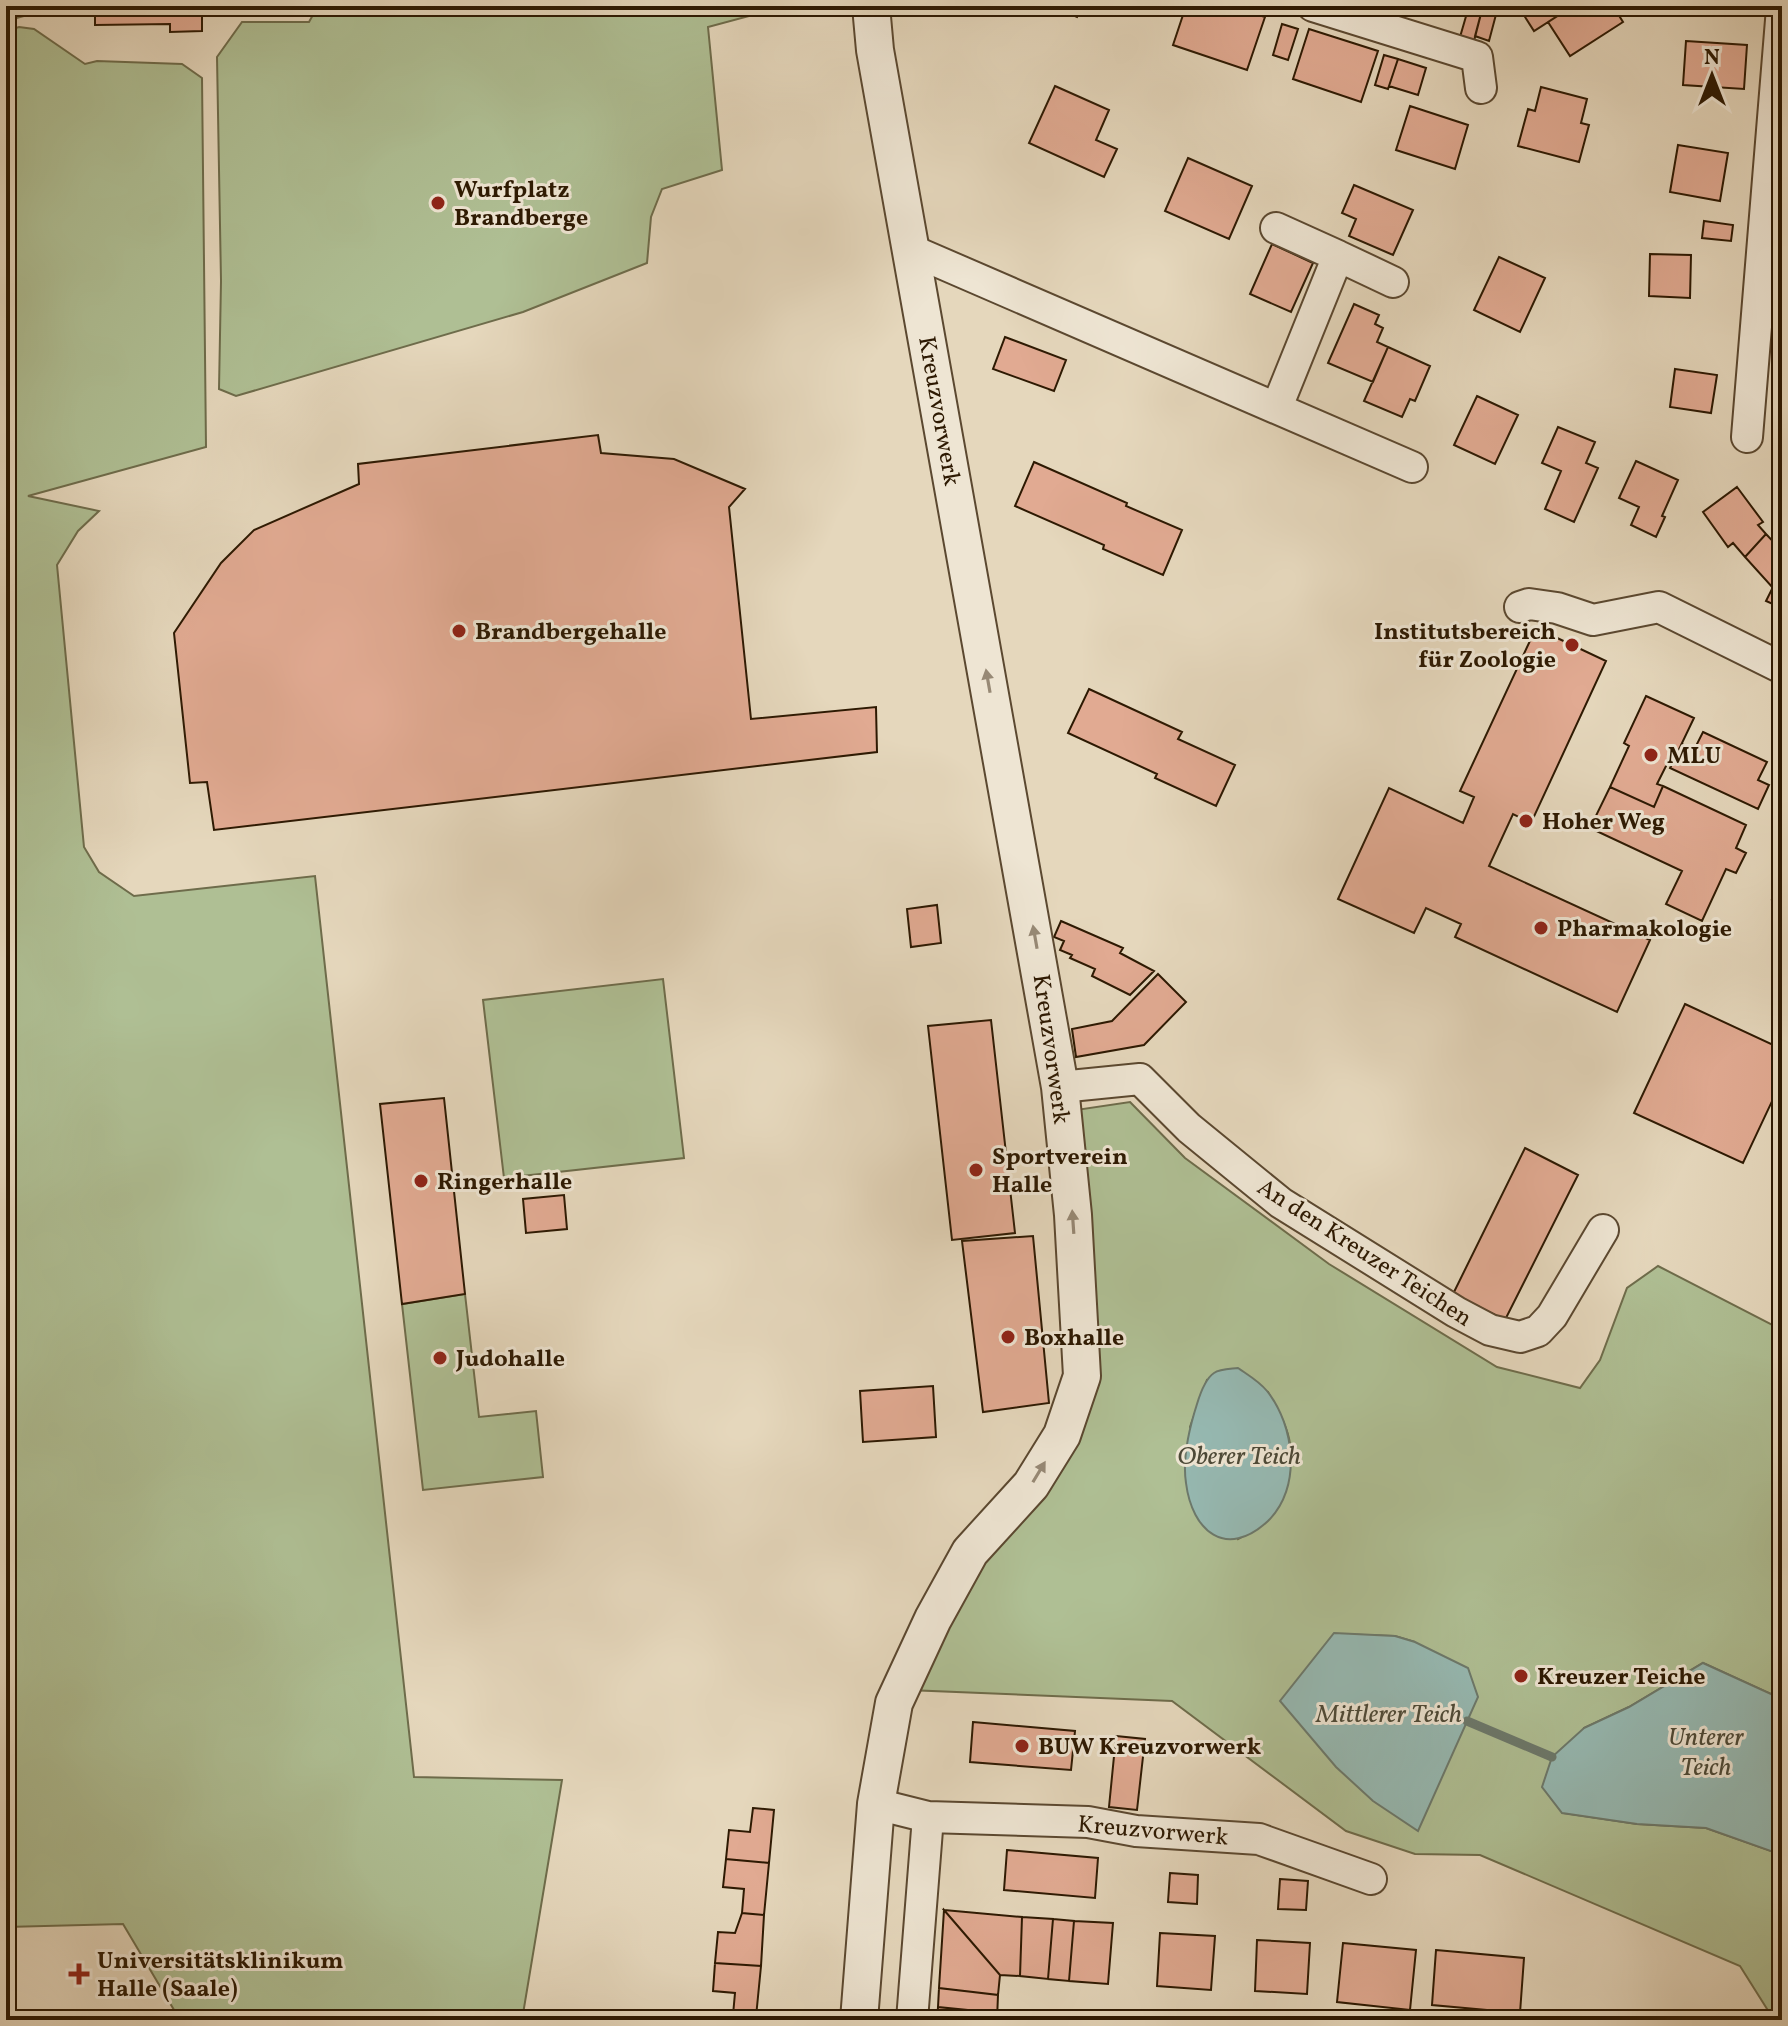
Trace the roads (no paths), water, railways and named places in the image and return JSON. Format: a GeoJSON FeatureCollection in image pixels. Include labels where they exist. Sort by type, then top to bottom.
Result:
{"type":"FeatureCollection","features":[{"type":"Feature","properties":{"kind":"street","name":"Kreuzvorwerk"},"geometry":{"type":"LineString","coordinates":[[859,2020],[876,1804],[894,1703],[933,1619],[970,1552],[1031,1485],[1062,1435],[1082,1376],[1073,1215],[1060,1087],[875,50],[871,6]]}},
{"type":"Feature","properties":{"kind":"street"},"geometry":{"type":"LineString","coordinates":[[1313,6],[1477,57],[1481,88]]}},
{"type":"Feature","properties":{"kind":"street"},"geometry":{"type":"LineString","coordinates":[[1747,437],[1782,8]]}},
{"type":"Feature","properties":{"kind":"street"},"geometry":{"type":"LineString","coordinates":[[1276,228],[1393,282]]}},
{"type":"Feature","properties":{"kind":"street"},"geometry":{"type":"LineString","coordinates":[[911,250],[1412,467]]}},
{"type":"Feature","properties":{"kind":"street"},"geometry":{"type":"LineString","coordinates":[[1277,407],[1338,256]]}},
{"type":"Feature","properties":{"kind":"street"},"geometry":{"type":"LineString","coordinates":[[1520,607],[1529,604],[1557,608],[1593,620],[1659,607],[1782,668]]}},
{"type":"Feature","properties":{"kind":"street","name":"An den Kreuzer Teichen"},"geometry":{"type":"LineString","coordinates":[[1060,1087],[1140,1079],[1189,1128],[1281,1203],[1456,1312],[1490,1330],[1505,1334],[1520,1337],[1547,1323],[1603,1230]]}},
{"type":"Feature","properties":{"kind":"street","name":"Kreuzvorwerk"},"geometry":{"type":"LineString","coordinates":[[876,1804],[928,1817],[1088,1822],[1136,1831],[1259,1839],[1371,1879]]}},
{"type":"Feature","properties":{"kind":"street"},"geometry":{"type":"LineString","coordinates":[[912,2020],[928,1817]]}},
{"type":"Feature","properties":{"kind":"water","name":"Oberer Teich"},"geometry":{"type":"Polygon","coordinates":[[[1238,1368],[1264,1387],[1284,1421],[1291,1457],[1290,1475],[1279,1507],[1268,1521],[1253,1533],[1225,1539],[1214,1535],[1195,1515],[1186,1483],[1186,1453],[1194,1414],[1205,1383],[1216,1372],[1238,1368]]]}},
{"type":"Feature","properties":{"kind":"water","name":"Mittlerer Teich"},"geometry":{"type":"Polygon","coordinates":[[[1334,1633],[1395,1636],[1415,1642],[1468,1668],[1478,1697],[1418,1831],[1373,1801],[1336,1767],[1280,1701],[1334,1633]]]}},
{"type":"Feature","properties":{"kind":"water","name":"Unterer Teich"},"geometry":{"type":"Polygon","coordinates":[[[1703,1663],[1782,1699],[1782,1855],[1706,1828],[1637,1824],[1562,1813],[1542,1787],[1552,1757],[1584,1728],[1629,1707],[1703,1663]]]}},
{"type":"Feature","properties":{"kind":"waterway"},"geometry":{"type":"LineString","coordinates":[[1467,1721],[1552,1757]]}},
{"type":"Feature","properties":{"kind":"place","name":"Wurfplatz Brandberge"},"geometry":{"type":"Point","coordinates":[438,203]}},
{"type":"Feature","properties":{"kind":"place","name":"Brandbergehalle"},"geometry":{"type":"Point","coordinates":[459,631]}},
{"type":"Feature","properties":{"kind":"place","name":"Institutsbereich für Zoologie"},"geometry":{"type":"Point","coordinates":[1572,645]}},
{"type":"Feature","properties":{"kind":"place","name":"MLU"},"geometry":{"type":"Point","coordinates":[1651,755]}},
{"type":"Feature","properties":{"kind":"place","name":"Hoher Weg"},"geometry":{"type":"Point","coordinates":[1526,821]}},
{"type":"Feature","properties":{"kind":"place","name":"Pharmakologie"},"geometry":{"type":"Point","coordinates":[1541,928]}},
{"type":"Feature","properties":{"kind":"place","name":"Sportverein Halle"},"geometry":{"type":"Point","coordinates":[976,1170]}},
{"type":"Feature","properties":{"kind":"place","name":"Ringerhalle"},"geometry":{"type":"Point","coordinates":[421,1181]}},
{"type":"Feature","properties":{"kind":"place","name":"Boxhalle"},"geometry":{"type":"Point","coordinates":[1008,1337]}},
{"type":"Feature","properties":{"kind":"place","name":"Judohalle"},"geometry":{"type":"Point","coordinates":[440,1358]}},
{"type":"Feature","properties":{"kind":"place","name":"Kreuzer Teiche"},"geometry":{"type":"Point","coordinates":[1521,1676]}},
{"type":"Feature","properties":{"kind":"place","name":"BUW Kreuzvorwerk"},"geometry":{"type":"Point","coordinates":[1022,1746]}},
{"type":"Feature","properties":{"kind":"place","name":"Universitätsklinikum Halle (Saale)"},"geometry":{"type":"Point","coordinates":[79,1974]}}]}
